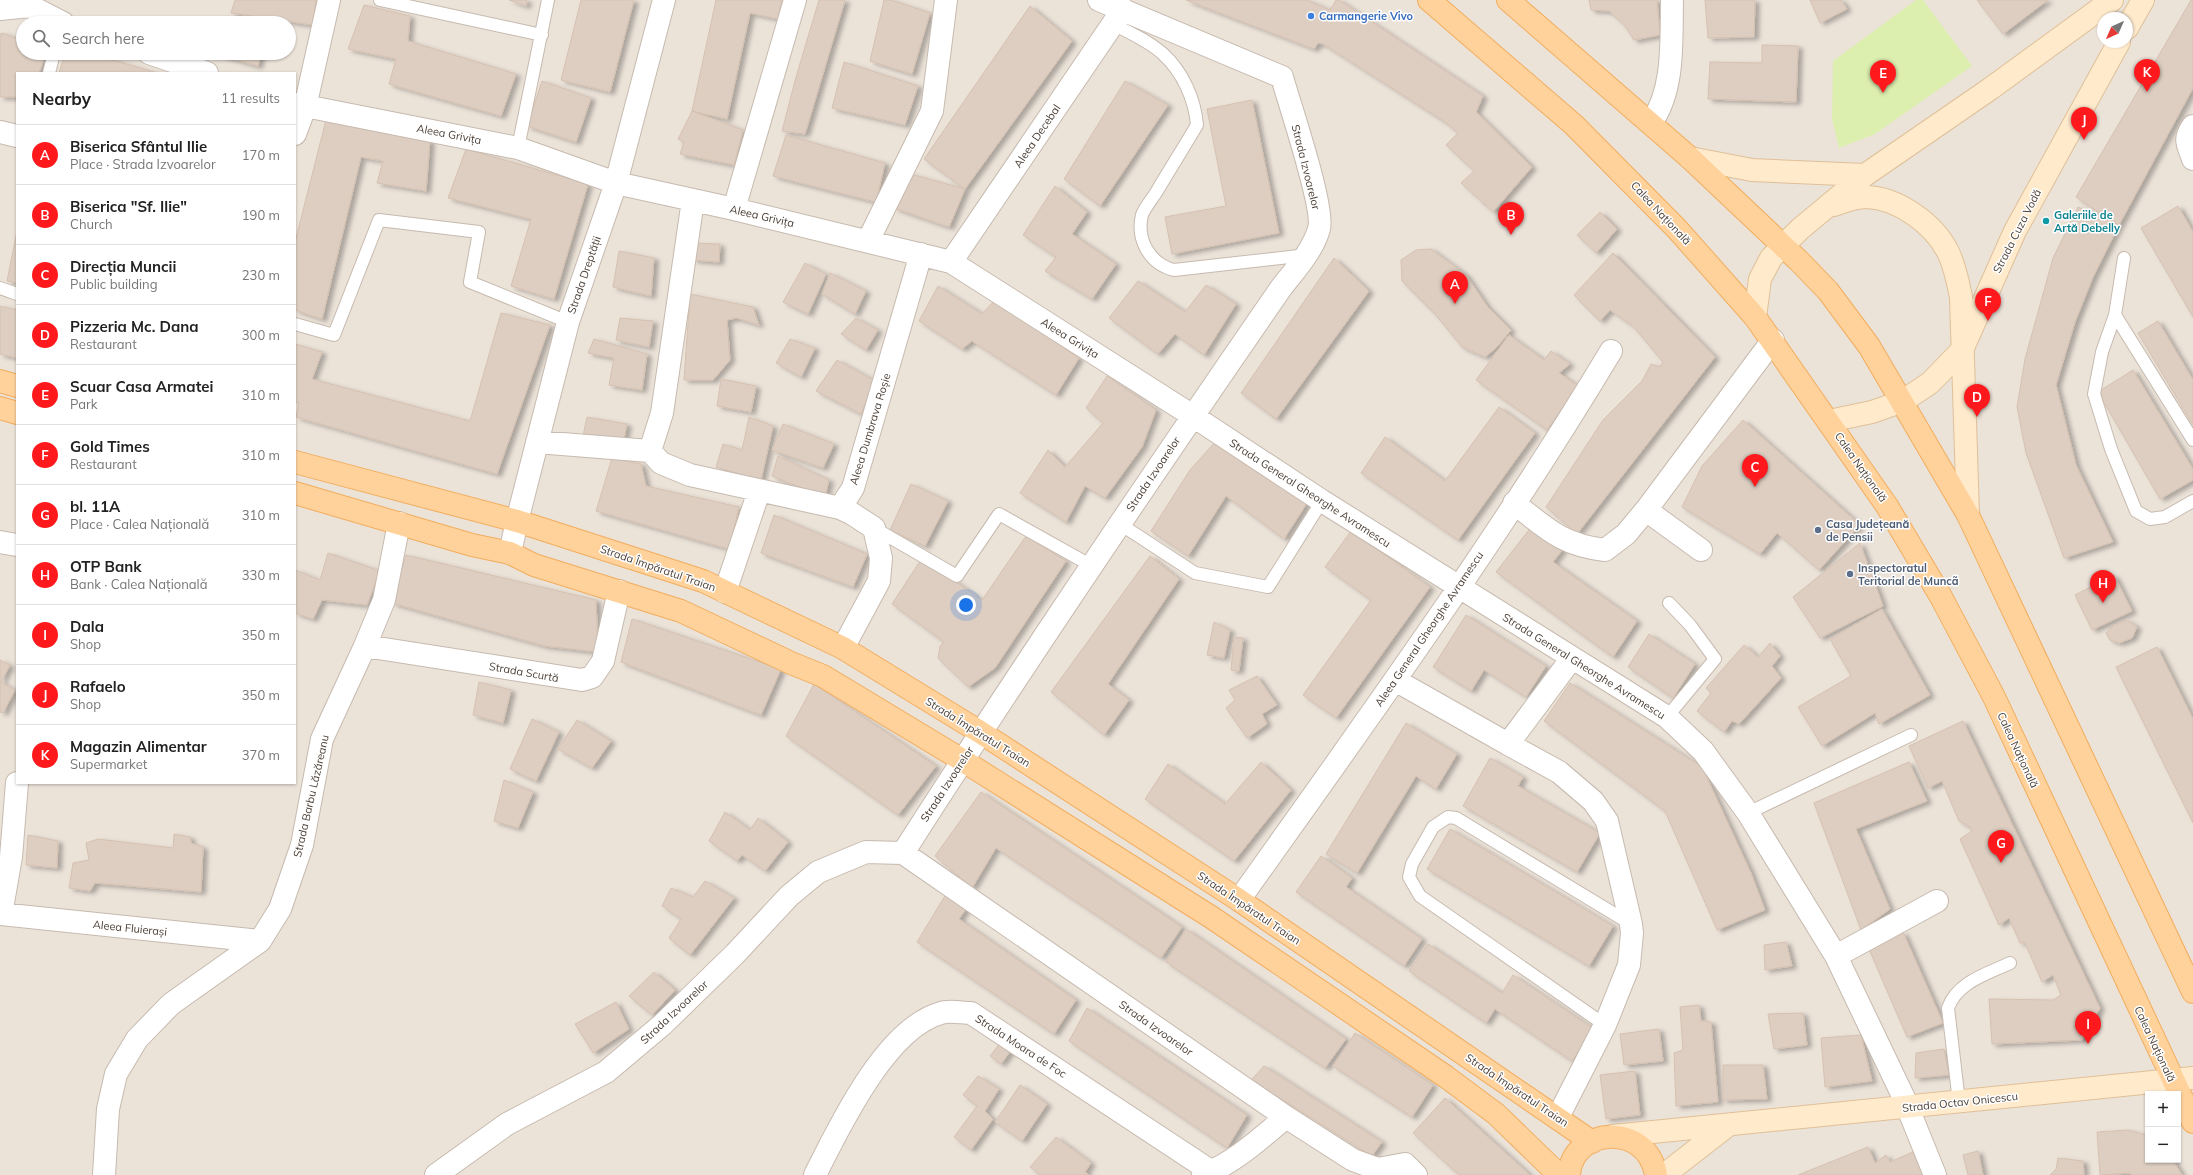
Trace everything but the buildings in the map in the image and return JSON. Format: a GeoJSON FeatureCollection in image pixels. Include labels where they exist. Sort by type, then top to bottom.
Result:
{"type":"FeatureCollection","features":[{"type":"Feature","properties":{"kind":"main road","name":"Calea Națională"},"geometry":{"type":"LineString","coordinates":[[1429,0],[1579,130],[1658,209],[1755,317],[1773,340],[1887,506],[1913,548],[1994,697],[2183,1079],[2193,1122]]}},
{"type":"Feature","properties":{"kind":"main road"},"geometry":{"type":"LineString","coordinates":[[1508,0],[1690,158],[1782,245],[1828,291],[1850,319],[1903,401],[1968,515],[2193,992]]}},
{"type":"Feature","properties":{"kind":"main road"},"geometry":{"type":"LineString","coordinates":[[0,381],[16,386]]}},
{"type":"Feature","properties":{"kind":"main road"},"geometry":{"type":"LineString","coordinates":[[0,408],[16,413]]}},
{"type":"Feature","properties":{"kind":"main road","name":"Strada Împăratul Traian"},"geometry":{"type":"LineString","coordinates":[[296,462],[517,521],[703,581],[844,648],[980,732],[1239,900],[1497,1078],[1558,1117],[1592,1142]]}},
{"type":"Feature","properties":{"kind":"main road"},"geometry":{"type":"LineString","coordinates":[[296,493],[472,545],[510,553],[534,564],[681,611],[791,663],[823,676],[962,760],[1211,917],[1445,1076],[1496,1114],[1559,1175]]}},
{"type":"Feature","properties":{"kind":"main road"},"geometry":{"type":"LineString","coordinates":[[1569,1175],[1575,1156],[1585,1145],[1598,1138],[1613,1136],[1628,1138],[1641,1146],[1651,1159],[1656,1175]]}},
{"type":"Feature","properties":{"kind":"street"},"geometry":{"type":"LineString","coordinates":[[296,128],[300,105],[330,0]]}},
{"type":"Feature","properties":{"kind":"street","name":"Strada Dreptății"},"geometry":{"type":"LineString","coordinates":[[510,553],[568,322],[616,183],[664,0]]}},
{"type":"Feature","properties":{"kind":"street"},"geometry":{"type":"LineString","coordinates":[[734,209],[795,0]]}},
{"type":"Feature","properties":{"kind":"street"},"geometry":{"type":"LineString","coordinates":[[868,241],[932,111],[946,0]]}},
{"type":"Feature","properties":{"kind":"street"},"geometry":{"type":"LineString","coordinates":[[1099,0],[1118,17]]}},
{"type":"Feature","properties":{"kind":"street"},"geometry":{"type":"LineString","coordinates":[[1651,123],[1659,112],[1665,95],[1670,61],[1672,0]]}},
{"type":"Feature","properties":{"kind":"street"},"geometry":{"type":"LineString","coordinates":[[2133,18],[2143,0]]}},
{"type":"Feature","properties":{"kind":"street"},"geometry":{"type":"LineString","coordinates":[[0,9],[31,3],[51,16]]}},
{"type":"Feature","properties":{"kind":"street"},"geometry":{"type":"LineString","coordinates":[[1755,317],[1760,279],[1771,258],[1782,245],[1864,175],[1990,89],[2106,6]]}},
{"type":"Feature","properties":{"kind":"street","name":"Strada Izvoarelor"},"geometry":{"type":"LineString","coordinates":[[903,853],[980,732],[1193,416],[1281,288],[1307,256],[1319,228],[1316,196],[1282,77],[1118,17]]}},
{"type":"Feature","properties":{"kind":"street","name":"Aleea Decebal"},"geometry":{"type":"LineString","coordinates":[[951,262],[1118,17]]}},
{"type":"Feature","properties":{"kind":"street","name":"Strada Cuza Vodă"},"geometry":{"type":"LineString","coordinates":[[1829,421],[1872,412],[1903,401],[1930,383],[1962,350],[2015,231],[2116,48]]}},
{"type":"Feature","properties":{"kind":"street"},"geometry":{"type":"LineString","coordinates":[[169,60],[203,72]]}},
{"type":"Feature","properties":{"kind":"street","name":"Aleea Grivița"},"geometry":{"type":"LineString","coordinates":[[300,105],[518,148],[616,183],[734,209],[951,262],[1193,416]]}},
{"type":"Feature","properties":{"kind":"street"},"geometry":{"type":"LineString","coordinates":[[2193,126],[2187,134],[2186,140],[2193,159]]}},
{"type":"Feature","properties":{"kind":"street"},"geometry":{"type":"LineString","coordinates":[[0,132],[16,136]]}},
{"type":"Feature","properties":{"kind":"street"},"geometry":{"type":"LineString","coordinates":[[1690,158],[1752,170],[1864,175]]}},
{"type":"Feature","properties":{"kind":"street"},"geometry":{"type":"LineString","coordinates":[[1828,206],[1852,198],[1879,198],[1891,202],[1908,212],[1930,229],[1948,252],[1961,297],[1968,515]]}},
{"type":"Feature","properties":{"kind":"street"},"geometry":{"type":"LineString","coordinates":[[650,450],[662,413],[693,200]]}},
{"type":"Feature","properties":{"kind":"street","name":"Aleea Dumbrava Roșie"},"geometry":{"type":"LineString","coordinates":[[840,508],[853,488],[921,254]]}},
{"type":"Feature","properties":{"kind":"street"},"geometry":{"type":"LineString","coordinates":[[1514,504],[1561,539],[1583,548],[1605,550],[1626,534],[1646,510],[1773,340]]}},
{"type":"Feature","properties":{"kind":"street","name":"Aleea General Gheorghe Avramescu"},"geometry":{"type":"LineString","coordinates":[[1239,900],[1395,680],[1514,504],[1611,352]]}},
{"type":"Feature","properties":{"kind":"street","name":"Strada General Gheorghe Avramescu"},"geometry":{"type":"LineString","coordinates":[[1193,416],[1322,502],[1667,717],[1703,751],[1748,813],[1836,956],[1908,1107],[1935,1175]]}},
{"type":"Feature","properties":{"kind":"street"},"geometry":{"type":"LineString","coordinates":[[537,442],[650,450],[661,463],[690,475],[840,508],[851,512],[874,528],[881,558],[879,581],[844,648]]}},
{"type":"Feature","properties":{"kind":"street"},"geometry":{"type":"LineString","coordinates":[[725,592],[759,490]]}},
{"type":"Feature","properties":{"kind":"street"},"geometry":{"type":"LineString","coordinates":[[1646,510],[1701,550]]}},
{"type":"Feature","properties":{"kind":"street","name":"Strada Barbu Lăzăreanu"},"geometry":{"type":"LineString","coordinates":[[104,1175],[108,1109],[116,1074],[137,1039],[171,1004],[260,941],[280,909],[302,845],[322,739],[366,646],[384,600],[399,523]]}},
{"type":"Feature","properties":{"kind":"street"},"geometry":{"type":"LineString","coordinates":[[0,542],[16,545]]}},
{"type":"Feature","properties":{"kind":"street","name":"Strada Scurtă"},"geometry":{"type":"LineString","coordinates":[[366,646],[582,680],[592,677],[603,661],[619,591]]}},
{"type":"Feature","properties":{"kind":"street"},"geometry":{"type":"LineString","coordinates":[[1508,744],[1572,658]]}},
{"type":"Feature","properties":{"kind":"street"},"geometry":{"type":"LineString","coordinates":[[1395,680],[1559,772],[1594,801],[1608,821],[1631,924],[1632,933],[1629,964],[1605,1025],[1558,1117]]}},
{"type":"Feature","properties":{"kind":"street"},"geometry":{"type":"LineString","coordinates":[[1,914],[11,857],[17,784]]}},
{"type":"Feature","properties":{"kind":"street","name":"Strada Izvoarelor"},"geometry":{"type":"LineString","coordinates":[[436,1175],[508,1124],[606,1072],[663,1024],[735,954],[789,896],[818,872],[866,852],[903,853],[1286,1117],[1353,1160],[1378,1169],[1405,1164],[1416,1175]]}},
{"type":"Feature","properties":{"kind":"street"},"geometry":{"type":"LineString","coordinates":[[1836,956],[1937,901]]}},
{"type":"Feature","properties":{"kind":"street","name":"Aleea Fluierași"},"geometry":{"type":"LineString","coordinates":[[1,914],[260,941]]}},
{"type":"Feature","properties":{"kind":"street","name":"Strada Moara de Foc"},"geometry":{"type":"LineString","coordinates":[[815,1175],[846,1113],[889,1051],[920,1021],[942,1012],[971,1013],[1207,1173]]}},
{"type":"Feature","properties":{"kind":"street","name":"Strada Octav Onicescu"},"geometry":{"type":"LineString","coordinates":[[1613,1136],[1727,1126],[2183,1079]]}},
{"type":"Feature","properties":{"kind":"street"},"geometry":{"type":"LineString","coordinates":[[1207,1173],[1254,1143],[1286,1117]]}},
{"type":"Feature","properties":{"kind":"street"},"geometry":{"type":"LineString","coordinates":[[1664,1175],[1727,1126]]}},
{"type":"Feature","properties":{"kind":"lane"},"geometry":{"type":"LineString","coordinates":[[380,0],[542,35]]}},
{"type":"Feature","properties":{"kind":"lane"},"geometry":{"type":"LineString","coordinates":[[518,148],[548,0]]}},
{"type":"Feature","properties":{"kind":"lane"},"geometry":{"type":"LineString","coordinates":[[1118,17],[1139,37],[1164,54],[1183,80],[1196,108],[1197,126],[1142,215],[1144,248],[1164,268],[1174,270],[1307,256]]}},
{"type":"Feature","properties":{"kind":"lane"},"geometry":{"type":"LineString","coordinates":[[49,72],[52,60]]}},
{"type":"Feature","properties":{"kind":"lane"},"geometry":{"type":"LineString","coordinates":[[296,324],[334,335],[379,220],[479,232],[470,282],[568,322]]}},
{"type":"Feature","properties":{"kind":"lane"},"geometry":{"type":"LineString","coordinates":[[2124,258],[2115,315],[2102,352],[2094,394],[2110,449],[2136,511],[2150,519],[2165,517],[2193,501]]}},
{"type":"Feature","properties":{"kind":"lane"},"geometry":{"type":"LineString","coordinates":[[0,288],[16,294]]}},
{"type":"Feature","properties":{"kind":"lane"},"geometry":{"type":"LineString","coordinates":[[2115,315],[2193,440]]}},
{"type":"Feature","properties":{"kind":"lane"},"geometry":{"type":"LineString","coordinates":[[1120,524],[1195,573],[1268,587],[1322,502]]}},
{"type":"Feature","properties":{"kind":"lane"},"geometry":{"type":"LineString","coordinates":[[874,528],[957,576],[999,514],[1092,566]]}},
{"type":"Feature","properties":{"kind":"lane"},"geometry":{"type":"LineString","coordinates":[[1667,717],[1715,659],[1690,625],[1669,603]]}},
{"type":"Feature","properties":{"kind":"lane"},"geometry":{"type":"LineString","coordinates":[[1748,813],[1911,735]]}},
{"type":"Feature","properties":{"kind":"lane"},"geometry":{"type":"LineString","coordinates":[[1605,1025],[1420,896],[1409,877],[1412,864],[1432,827],[1448,816],[1456,818],[1631,924]]}},
{"type":"Feature","properties":{"kind":"lane"},"geometry":{"type":"LineString","coordinates":[[1959,1102],[1948,1008],[1952,997],[1961,987],[2010,963]]}},
{"type":"Feature","properties":{"kind":"shaded area"},"geometry":{"type":"Polygon","coordinates":[[[0,0],[2193,0],[2193,1175],[0,1175],[0,0]]]}},
{"type":"Feature","properties":{"kind":"green space"},"geometry":{"type":"Polygon","coordinates":[[[1916,0],[1923,0],[1972,66],[1875,134],[1839,148],[1832,119],[1833,61],[1916,0]]]}},
{"type":"Feature","properties":{"kind":"place","name":"Carmangerie Vivo"},"geometry":{"type":"Point","coordinates":[1311,16]}},
{"type":"Feature","properties":{"kind":"place","name":"Magazin Alimentar"},"geometry":{"type":"Point","coordinates":[2147,92]}},
{"type":"Feature","properties":{"kind":"place","name":"Scuar Casa Armatei"},"geometry":{"type":"Point","coordinates":[1883,93]}},
{"type":"Feature","properties":{"kind":"place","name":"Rafaelo"},"geometry":{"type":"Point","coordinates":[2084,140]}},
{"type":"Feature","properties":{"kind":"place","name":"Galeriile de Artă Debelly"},"geometry":{"type":"Point","coordinates":[2046,221]}},
{"type":"Feature","properties":{"kind":"place","name":"Biserica \"Sf. Ilie\""},"geometry":{"type":"Point","coordinates":[1511,235]}},
{"type":"Feature","properties":{"kind":"place","name":"Biserica Sfântul Ilie"},"geometry":{"type":"Point","coordinates":[1455,304]}},
{"type":"Feature","properties":{"kind":"place","name":"Gold Times"},"geometry":{"type":"Point","coordinates":[1988,321]}},
{"type":"Feature","properties":{"kind":"place","name":"Pizzeria Mc. Dana"},"geometry":{"type":"Point","coordinates":[1977,417]}},
{"type":"Feature","properties":{"kind":"place","name":"Direcția Muncii"},"geometry":{"type":"Point","coordinates":[1755,487]}},
{"type":"Feature","properties":{"kind":"place","name":"Casa Județeană de Pensii"},"geometry":{"type":"Point","coordinates":[1818,530]}},
{"type":"Feature","properties":{"kind":"place","name":"Inspectoratul Teritorial de Muncã"},"geometry":{"type":"Point","coordinates":[1850,574]}},
{"type":"Feature","properties":{"kind":"place","name":"OTP Bank"},"geometry":{"type":"Point","coordinates":[2103,603]}},
{"type":"Feature","properties":{"kind":"place","name":"bl. 11A"},"geometry":{"type":"Point","coordinates":[2001,863]}},
{"type":"Feature","properties":{"kind":"place","name":"Dala"},"geometry":{"type":"Point","coordinates":[2088,1044]}}]}
